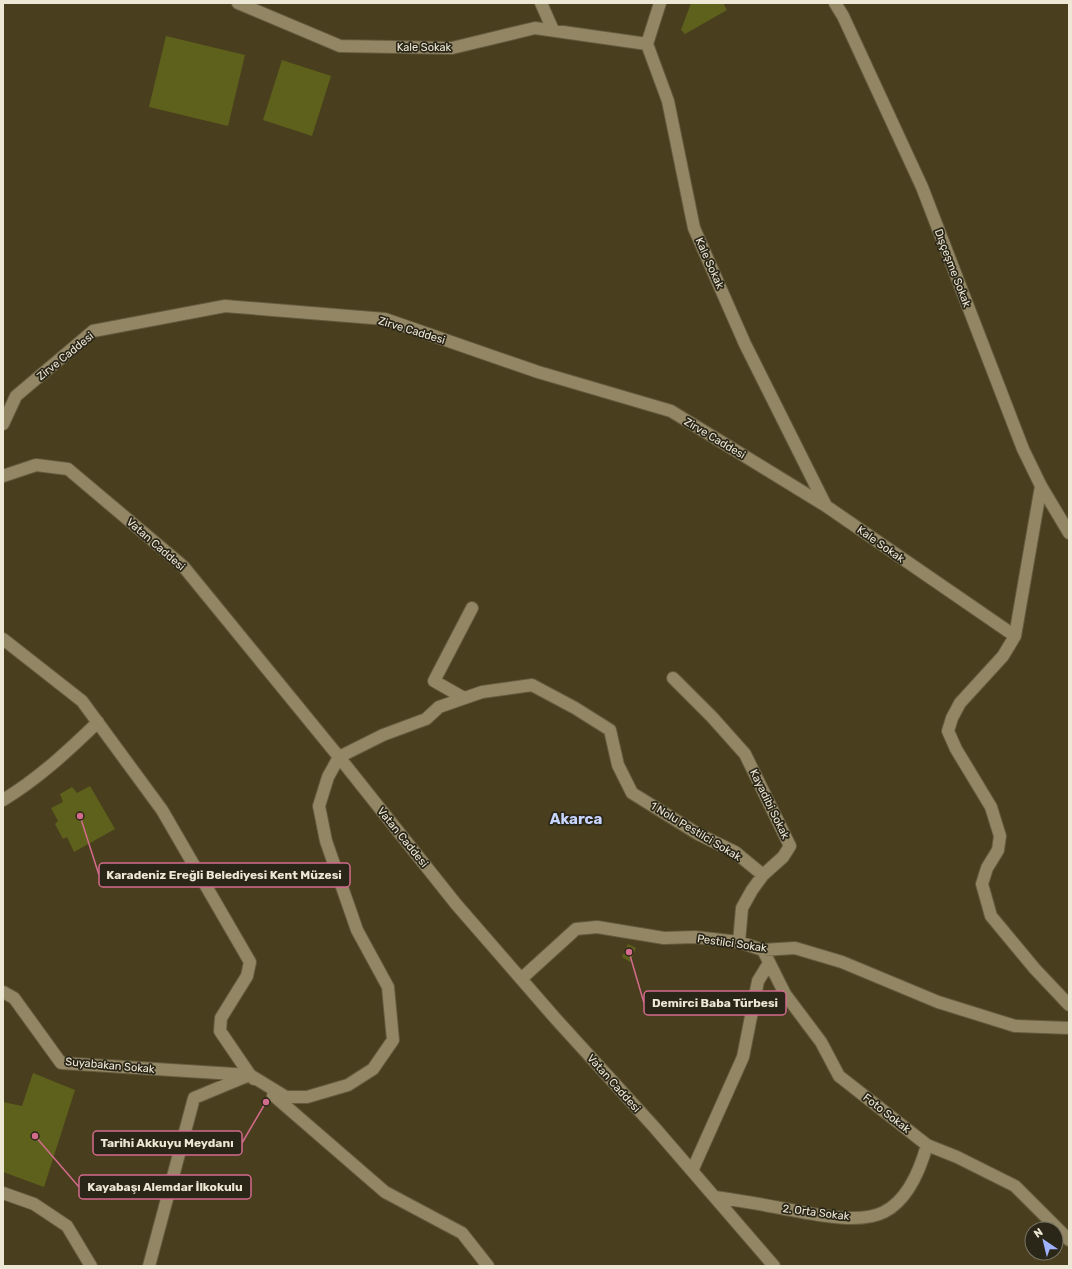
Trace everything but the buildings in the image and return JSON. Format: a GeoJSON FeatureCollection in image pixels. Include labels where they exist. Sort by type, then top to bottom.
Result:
{"type":"FeatureCollection","features":[{"type":"Feature","properties":{"kind":"street","name":"Kale Sokak"},"geometry":{"type":"LineString","coordinates":[[238,3],[340,46],[452,48],[535,28],[647,44],[668,101],[694,228],[745,344],[826,506],[1015,636]]}},
{"type":"Feature","properties":{"kind":"street"},"geometry":{"type":"LineString","coordinates":[[541,3],[553,30]]}},
{"type":"Feature","properties":{"kind":"street"},"geometry":{"type":"LineString","coordinates":[[647,44],[660,3]]}},
{"type":"Feature","properties":{"kind":"street","name":"Dışçeşme Sokak"},"geometry":{"type":"LineString","coordinates":[[835,3],[843,16],[922,187],[1023,449],[1041,486],[1069,533]]}},
{"type":"Feature","properties":{"kind":"street","name":"Zirve Caddesi"},"geometry":{"type":"LineString","coordinates":[[3,424],[16,396],[93,331],[225,306],[385,319],[538,372],[671,411],[826,506]]}},
{"type":"Feature","properties":{"kind":"street","name":"Vatan Caddesi"},"geometry":{"type":"LineString","coordinates":[[3,476],[36,465],[68,469],[183,566],[339,757],[456,904],[715,1197],[774,1266]]}},
{"type":"Feature","properties":{"kind":"street"},"geometry":{"type":"LineString","coordinates":[[1041,486],[1015,636],[1003,656],[960,703],[952,718],[948,731],[956,749],[991,807],[1000,836],[998,850],[987,868],[982,884],[991,916],[1035,969],[1069,1005]]}},
{"type":"Feature","properties":{"kind":"street"},"geometry":{"type":"LineString","coordinates":[[464,698],[434,681],[472,608]]}},
{"type":"Feature","properties":{"kind":"street"},"geometry":{"type":"LineString","coordinates":[[3,639],[82,701],[162,810],[250,962],[247,976],[221,1018],[220,1031],[250,1075],[385,1192],[462,1233],[488,1266]]}},
{"type":"Feature","properties":{"kind":"street","name":"Kayadibi Sokak"},"geometry":{"type":"LineString","coordinates":[[673,678],[712,717],[745,754],[790,846],[783,857],[763,875],[752,890],[742,908],[739,942]]}},
{"type":"Feature","properties":{"kind":"street","name":"1 Nolu Pestilci Sokak"},"geometry":{"type":"LineString","coordinates":[[339,757],[382,736],[426,719],[439,707],[482,692],[532,685],[575,708],[610,730],[618,765],[632,793],[698,834],[736,852],[763,875]]}},
{"type":"Feature","properties":{"kind":"street"},"geometry":{"type":"LineString","coordinates":[[3,800],[20,790],[65,755],[98,722]]}},
{"type":"Feature","properties":{"kind":"street"},"geometry":{"type":"LineString","coordinates":[[250,1075],[286,1097],[307,1097],[348,1085],[373,1069],[393,1040],[388,987],[357,930],[326,841],[319,806],[328,777],[339,757]]}},
{"type":"Feature","properties":{"kind":"street","name":"Pestilci Sokak"},"geometry":{"type":"LineString","coordinates":[[521,979],[576,929],[597,927],[664,938],[695,937],[739,942],[763,950],[795,948],[842,962],[938,1002],[1015,1026],[1069,1028]]}},
{"type":"Feature","properties":{"kind":"street","name":"Foto Sokak"},"geometry":{"type":"LineString","coordinates":[[763,950],[785,994],[821,1042],[839,1076],[927,1145],[957,1157],[1015,1186],[1069,1240]]}},
{"type":"Feature","properties":{"kind":"street"},"geometry":{"type":"LineString","coordinates":[[692,1171],[743,1057],[758,981],[770,963]]}},
{"type":"Feature","properties":{"kind":"street","name":"Suyabakan Sokak"},"geometry":{"type":"LineString","coordinates":[[3,992],[14,998],[62,1063],[250,1075]]}},
{"type":"Feature","properties":{"kind":"street"},"geometry":{"type":"LineString","coordinates":[[149,1266],[194,1098],[250,1075]]}},
{"type":"Feature","properties":{"kind":"street","name":"2. Orta Sokak"},"geometry":{"type":"LineString","coordinates":[[715,1197],[828,1216],[863,1218],[884,1212],[905,1196],[921,1165],[927,1145]]}},
{"type":"Feature","properties":{"kind":"street"},"geometry":{"type":"LineString","coordinates":[[3,1192],[34,1204],[67,1226],[91,1266]]}},
{"type":"Feature","properties":{"kind":"place","name":"Karadeniz Ereğli Belediyesi Kent Müzesi"},"geometry":{"type":"Point","coordinates":[80,816]}},
{"type":"Feature","properties":{"kind":"place","name":"Demirci Baba Türbesi"},"geometry":{"type":"Point","coordinates":[629,952]}},
{"type":"Feature","properties":{"kind":"place","name":"Tarihi Akkuyu Meydanı"},"geometry":{"type":"Point","coordinates":[266,1102]}},
{"type":"Feature","properties":{"kind":"place","name":"Kayabaşı Alemdar İlkokulu"},"geometry":{"type":"Point","coordinates":[35,1136]}},
{"type":"Feature","properties":{"kind":"district","name":"Akarca"},"geometry":{"type":"Point","coordinates":[576,819]}}]}
